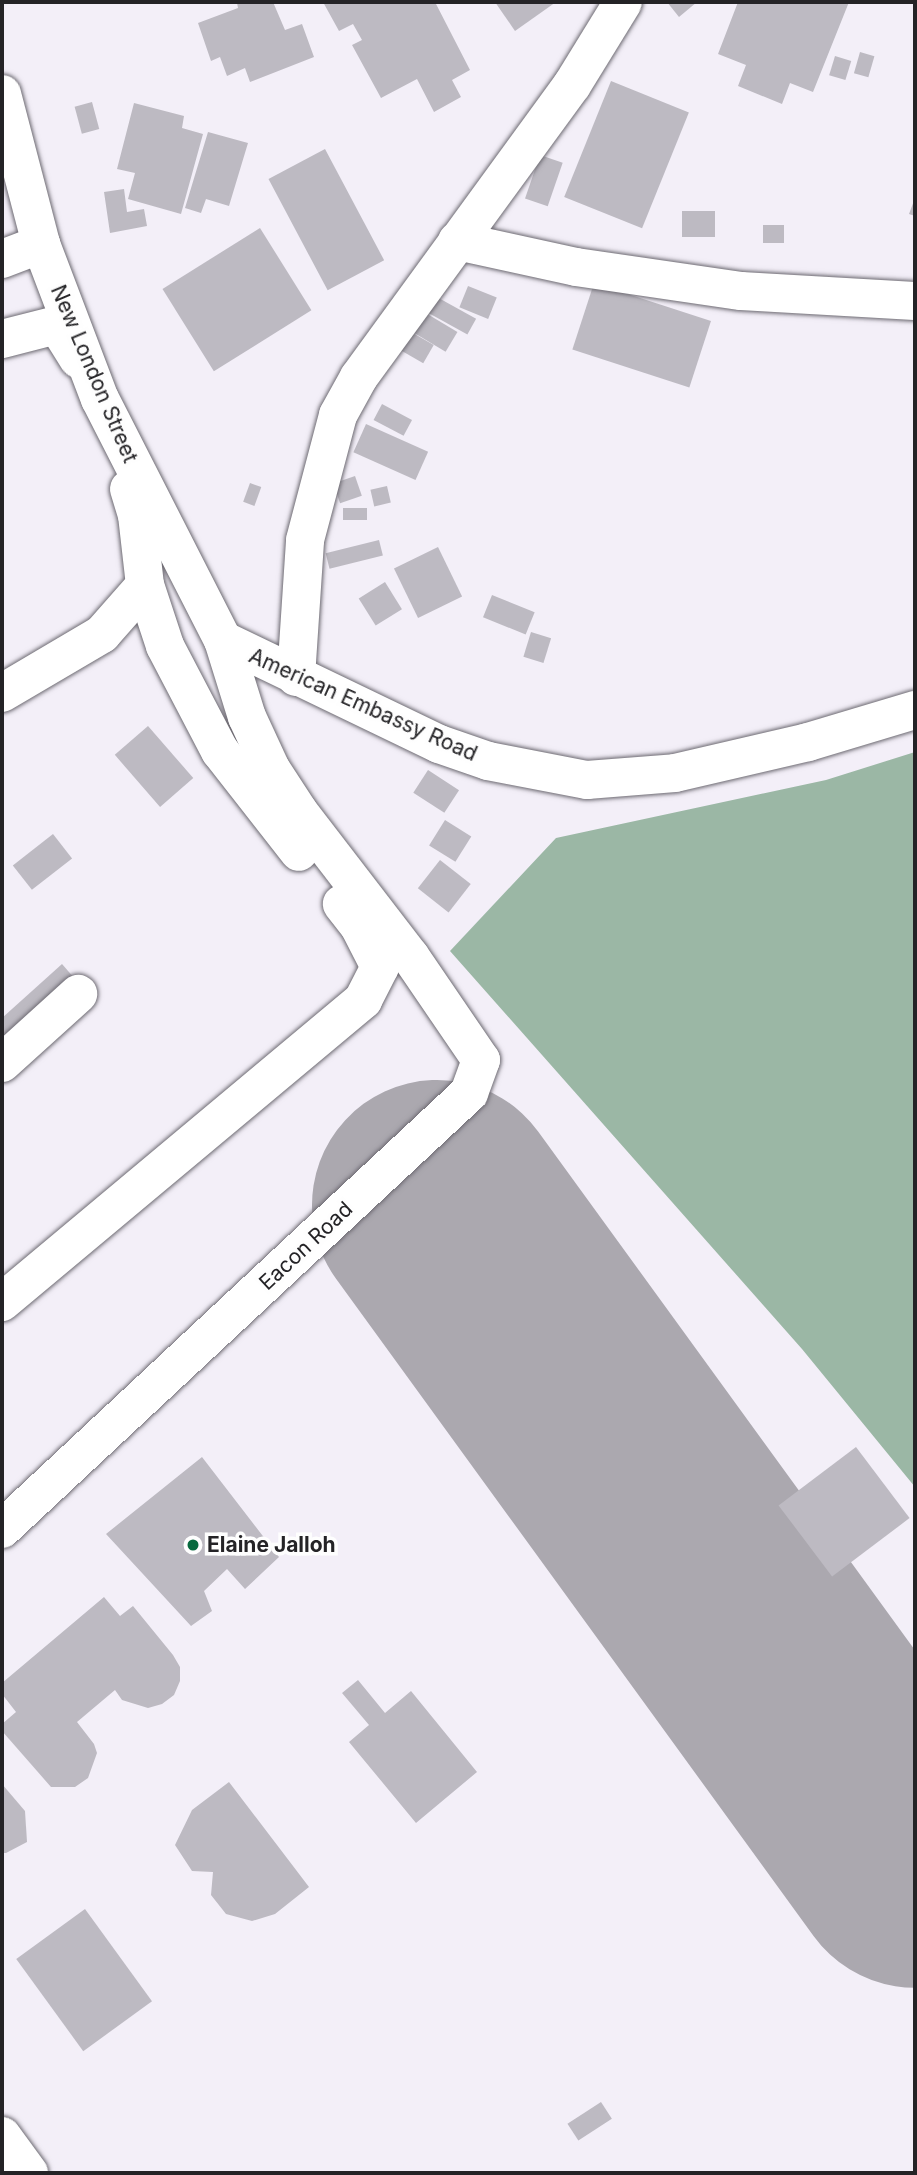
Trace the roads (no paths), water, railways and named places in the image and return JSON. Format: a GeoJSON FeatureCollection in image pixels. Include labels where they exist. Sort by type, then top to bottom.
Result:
{"type":"FeatureCollection","features":[{"type":"Feature","properties":{"kind":"street"},"geometry":{"type":"LineString","coordinates":[[296,677],[305,540],[338,415],[359,377],[457,241],[517,164],[572,85],[623,2]]}},
{"type":"Feature","properties":{"kind":"street","name":"New London Street"},"geometry":{"type":"LineString","coordinates":[[2,94],[41,244],[100,398],[223,640],[247,717],[271,769],[395,962]]}},
{"type":"Feature","properties":{"kind":"street"},"geometry":{"type":"LineString","coordinates":[[457,241],[576,267],[741,292],[915,301]]}},
{"type":"Feature","properties":{"kind":"street"},"geometry":{"type":"LineString","coordinates":[[2,259],[41,244]]}},
{"type":"Feature","properties":{"kind":"street"},"geometry":{"type":"LineString","coordinates":[[2,339],[57,325],[93,384],[138,515],[145,585],[165,646],[220,751],[359,926],[395,962],[363,1000],[2,1303]]}},
{"type":"Feature","properties":{"kind":"street"},"geometry":{"type":"LineString","coordinates":[[2,693],[102,634],[145,585]]}},
{"type":"Feature","properties":{"kind":"street","name":"American Embassy Road"},"geometry":{"type":"LineString","coordinates":[[223,640],[398,726],[488,761],[587,780],[675,772],[808,742],[915,710]]}},
{"type":"Feature","properties":{"kind":"street","name":"Eacon Road"},"geometry":{"type":"LineString","coordinates":[[2,1529],[470,1093],[481,1060],[395,962]]}},
{"type":"Feature","properties":{"kind":"street"},"geometry":{"type":"LineString","coordinates":[[2,1063],[78,994]]}},
{"type":"Feature","properties":{"kind":"street"},"geometry":{"type":"LineString","coordinates":[[2,2136],[29,2173]]}},
{"type":"Feature","properties":{"kind":"place","name":"Elaine Jalloh"},"geometry":{"type":"Point","coordinates":[193,1545]}}]}
